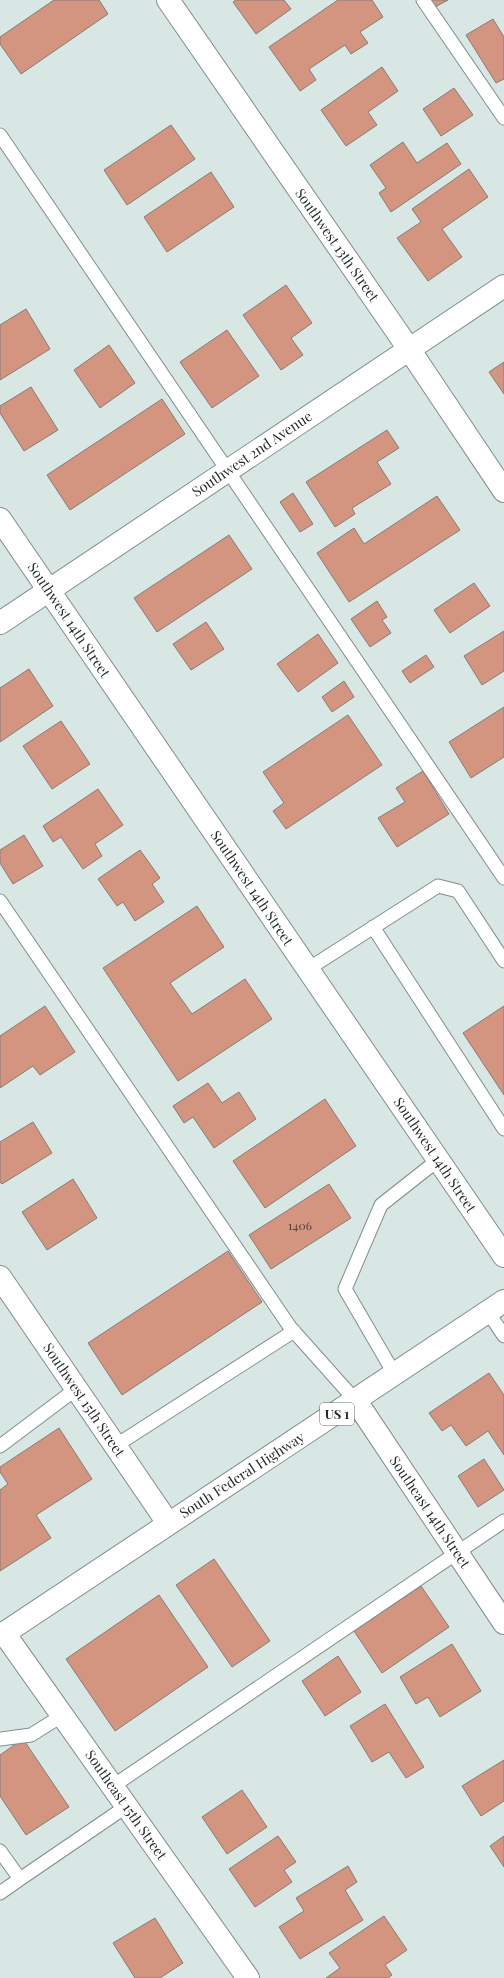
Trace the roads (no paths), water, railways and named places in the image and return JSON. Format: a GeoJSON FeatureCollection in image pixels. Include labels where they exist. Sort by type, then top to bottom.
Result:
{"type":"FeatureCollection","features":[{"type":"Feature","properties":{"kind":"street","name":"Southwest 13th Street"},"geometry":{"type":"LineString","coordinates":[[168,0],[409,349],[504,491]]}},
{"type":"Feature","properties":{"kind":"street","name":"Southwest 2nd Avenue"},"geometry":{"type":"LineString","coordinates":[[0,623],[504,286]]}},
{"type":"Feature","properties":{"kind":"street","name":"Southwest 14th Street"},"geometry":{"type":"LineString","coordinates":[[0,518],[504,1256]]}},
{"type":"Feature","properties":{"kind":"street","name":"Southwest 15th Street"},"geometry":{"type":"LineString","coordinates":[[0,1278],[168,1523]]}},
{"type":"Feature","properties":{"kind":"street","name":"South Federal Highway"},"geometry":{"type":"LineString","coordinates":[[1,1633],[356,1401],[496,1307]]}},
{"type":"Feature","properties":{"kind":"street","name":"Southeast 14th Street"},"geometry":{"type":"LineString","coordinates":[[356,1401],[504,1623]]}},
{"type":"Feature","properties":{"kind":"street","name":"Southeast 15th Street"},"geometry":{"type":"LineString","coordinates":[[1,1633],[63,1716],[248,1978]]}},
{"type":"Feature","properties":{"kind":"lane"},"geometry":{"type":"LineString","coordinates":[[423,0],[504,118]]}},
{"type":"Feature","properties":{"kind":"lane"},"geometry":{"type":"LineString","coordinates":[[0,135],[228,470],[500,864],[504,878]]}},
{"type":"Feature","properties":{"kind":"lane"},"geometry":{"type":"LineString","coordinates":[[308,969],[438,886],[458,891],[504,961]]}},
{"type":"Feature","properties":{"kind":"lane"},"geometry":{"type":"LineString","coordinates":[[0,901],[294,1331],[356,1401]]}},
{"type":"Feature","properties":{"kind":"lane"},"geometry":{"type":"LineString","coordinates":[[373,927],[504,1129]]}},
{"type":"Feature","properties":{"kind":"lane"},"geometry":{"type":"LineString","coordinates":[[395,1374],[345,1289],[381,1205],[438,1160]]}},
{"type":"Feature","properties":{"kind":"lane"},"geometry":{"type":"LineString","coordinates":[[496,1307],[504,1336]]}},
{"type":"Feature","properties":{"kind":"lane"},"geometry":{"type":"LineString","coordinates":[[115,1446],[294,1331]]}},
{"type":"Feature","properties":{"kind":"lane"},"geometry":{"type":"LineString","coordinates":[[0,1446],[76,1389]]}},
{"type":"Feature","properties":{"kind":"lane"},"geometry":{"type":"LineString","coordinates":[[113,1786],[504,1521]]}},
{"type":"Feature","properties":{"kind":"lane"},"geometry":{"type":"LineString","coordinates":[[0,1739],[31,1735],[63,1716]]}},
{"type":"Feature","properties":{"kind":"lane"},"geometry":{"type":"LineString","coordinates":[[0,1893],[126,1806]]}},
{"type":"Feature","properties":{"kind":"lane"},"geometry":{"type":"LineString","coordinates":[[0,1851],[20,1879]]}}]}
